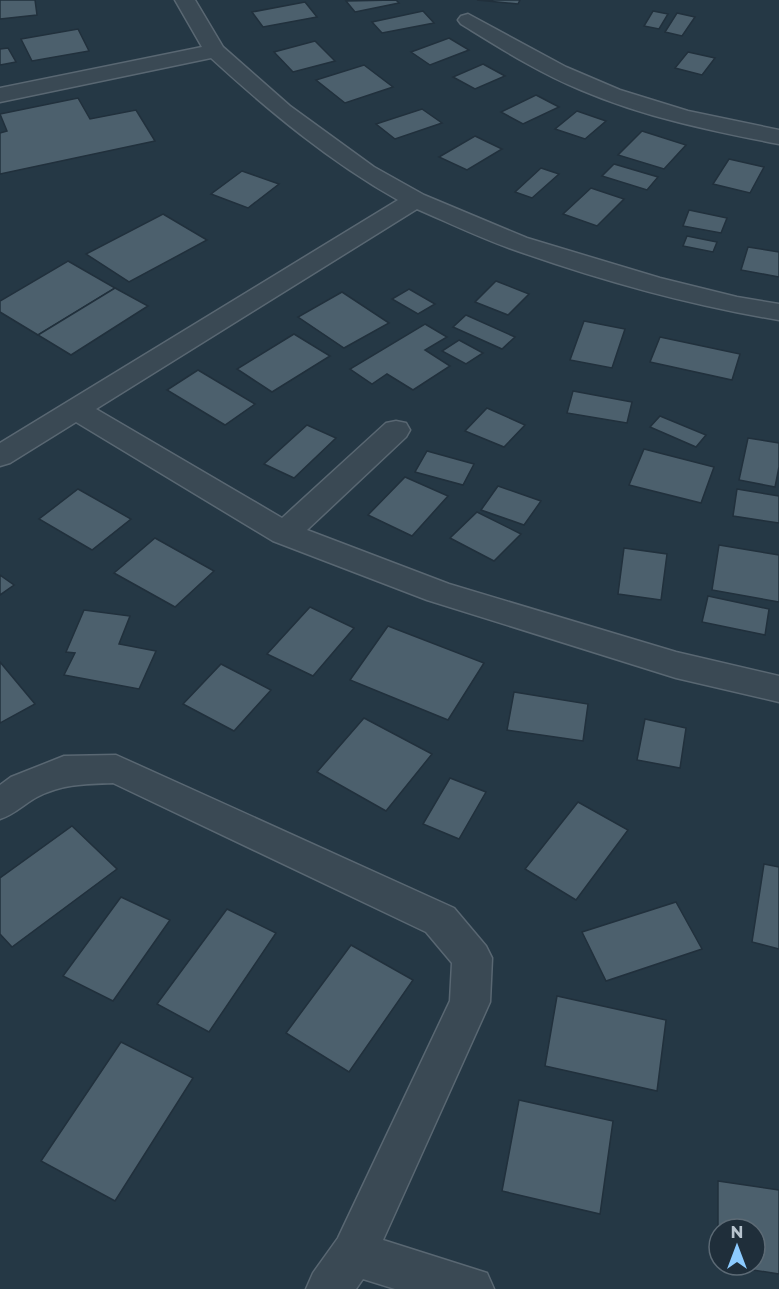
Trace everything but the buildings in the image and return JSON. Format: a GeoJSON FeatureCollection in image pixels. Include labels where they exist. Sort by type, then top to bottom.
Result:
{"type":"FeatureCollection","features":[{"type":"Feature","properties":{"kind":"street"},"geometry":{"type":"LineString","coordinates":[[185,0],[215,51],[282,111],[366,172],[415,200],[529,246],[651,283],[737,305],[779,312]]}},
{"type":"Feature","properties":{"kind":"street"},"geometry":{"type":"LineString","coordinates":[[468,20],[588,86],[641,104],[727,127],[779,137]]}},
{"type":"Feature","properties":{"kind":"street"},"geometry":{"type":"LineString","coordinates":[[0,94],[215,51]]}},
{"type":"Feature","properties":{"kind":"street"},"geometry":{"type":"LineString","coordinates":[[0,456],[415,200]]}},
{"type":"Feature","properties":{"kind":"street"},"geometry":{"type":"LineString","coordinates":[[76,411],[284,533],[438,592],[676,665],[779,689]]}},
{"type":"Feature","properties":{"kind":"street"},"geometry":{"type":"LineString","coordinates":[[284,533],[396,430]]}},
{"type":"Feature","properties":{"kind":"street"},"geometry":{"type":"LineString","coordinates":[[0,804],[24,787],[64,770],[116,769],[440,920],[472,958],[470,1002],[342,1272],[471,1289]]}}]}
